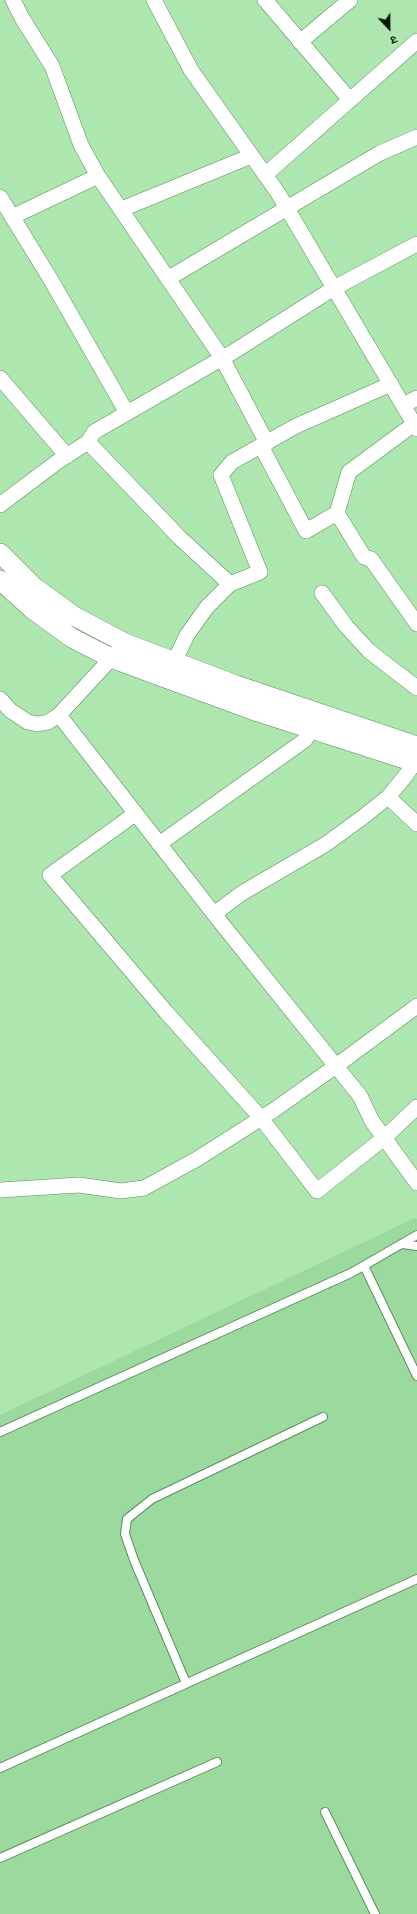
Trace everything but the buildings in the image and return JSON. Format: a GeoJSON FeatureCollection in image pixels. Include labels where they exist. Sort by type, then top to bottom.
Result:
{"type":"FeatureCollection","features":[{"type":"Feature","properties":{"kind":"street"},"geometry":{"type":"LineString","coordinates":[[13,0],[22,18],[52,66],[81,145],[98,176],[122,209],[222,358],[306,531],[337,513],[349,472],[416,427],[287,208],[192,70],[154,0]]}},
{"type":"Feature","properties":{"kind":"street"},"geometry":{"type":"LineString","coordinates":[[265,0],[350,100]]}},
{"type":"Feature","properties":{"kind":"street"},"geometry":{"type":"LineString","coordinates":[[300,42],[350,0]]}},
{"type":"Feature","properties":{"kind":"street"},"geometry":{"type":"LineString","coordinates":[[265,175],[417,41]]}},
{"type":"Feature","properties":{"kind":"street"},"geometry":{"type":"LineString","coordinates":[[169,278],[380,153],[417,137]]}},
{"type":"Feature","properties":{"kind":"street"},"geometry":{"type":"LineString","coordinates":[[122,209],[251,156]]}},
{"type":"Feature","properties":{"kind":"street"},"geometry":{"type":"LineString","coordinates":[[12,217],[98,176]]}},
{"type":"Feature","properties":{"kind":"street"},"geometry":{"type":"LineString","coordinates":[[0,197],[127,413]]}},
{"type":"Feature","properties":{"kind":"street"},"geometry":{"type":"LineString","coordinates":[[0,505],[88,442],[94,432],[222,358],[334,288],[417,244]]}},
{"type":"Feature","properties":{"kind":"street"},"geometry":{"type":"LineString","coordinates":[[0,378],[67,456]]}},
{"type":"Feature","properties":{"kind":"street"},"geometry":{"type":"LineString","coordinates":[[174,662],[187,635],[203,612],[230,584],[260,572],[221,474],[232,462],[296,426],[391,384]]}},
{"type":"Feature","properties":{"kind":"street"},"geometry":{"type":"LineString","coordinates":[[403,405],[417,398]]}},
{"type":"Feature","properties":{"kind":"street"},"geometry":{"type":"LineString","coordinates":[[88,442],[180,538],[230,584]]}},
{"type":"Feature","properties":{"kind":"street"},"geometry":{"type":"LineString","coordinates":[[337,513],[364,556],[371,559],[417,624]]}},
{"type":"Feature","properties":{"kind":"street"},"geometry":{"type":"LineString","coordinates":[[0,553],[33,586],[74,616],[126,643],[316,721],[416,757],[388,797],[326,844],[242,893],[214,914]]}},
{"type":"Feature","properties":{"kind":"street"},"geometry":{"type":"LineString","coordinates":[[0,580],[32,609],[72,638],[111,658],[258,712],[316,721]]}},
{"type":"Feature","properties":{"kind":"street"},"geometry":{"type":"LineString","coordinates":[[322,593],[346,626],[369,651],[417,688]]}},
{"type":"Feature","properties":{"kind":"street"},"geometry":{"type":"LineString","coordinates":[[0,699],[11,711],[28,722],[38,724],[48,722],[59,715],[126,643]]}},
{"type":"Feature","properties":{"kind":"street"},"geometry":{"type":"LineString","coordinates":[[59,715],[214,914],[360,1096],[372,1121],[416,1181]]}},
{"type":"Feature","properties":{"kind":"street"},"geometry":{"type":"LineString","coordinates":[[159,844],[305,740],[316,721]]}},
{"type":"Feature","properties":{"kind":"street"},"geometry":{"type":"LineString","coordinates":[[388,797],[417,824]]}},
{"type":"Feature","properties":{"kind":"street"},"geometry":{"type":"LineString","coordinates":[[135,814],[50,875],[166,1012],[260,1118],[317,1191],[384,1138],[417,1107]]}},
{"type":"Feature","properties":{"kind":"street"},"geometry":{"type":"LineString","coordinates":[[0,1190],[79,1185],[121,1191],[144,1188],[197,1159],[260,1118],[336,1066],[417,1006]]}},
{"type":"Feature","properties":{"kind":"lane"},"geometry":{"type":"LineString","coordinates":[[0,1432],[364,1266],[417,1235]]}},
{"type":"Feature","properties":{"kind":"lane"},"geometry":{"type":"LineString","coordinates":[[402,1244],[417,1246]]}},
{"type":"Feature","properties":{"kind":"lane"},"geometry":{"type":"LineString","coordinates":[[364,1266],[417,1376]]}},
{"type":"Feature","properties":{"kind":"lane"},"geometry":{"type":"LineString","coordinates":[[186,1683],[134,1560],[125,1534],[127,1519],[152,1500],[323,1417]]}},
{"type":"Feature","properties":{"kind":"lane"},"geometry":{"type":"LineString","coordinates":[[0,1768],[417,1579]]}},
{"type":"Feature","properties":{"kind":"lane"},"geometry":{"type":"LineString","coordinates":[[0,1858],[218,1762]]}},
{"type":"Feature","properties":{"kind":"lane"},"geometry":{"type":"LineString","coordinates":[[326,1812],[375,1914]]}},
{"type":"Feature","properties":{"kind":"shaded area"},"geometry":{"type":"Polygon","coordinates":[[[415,1218],[417,1219],[417,1914],[0,1914],[0,1415],[415,1218]]]}}]}
